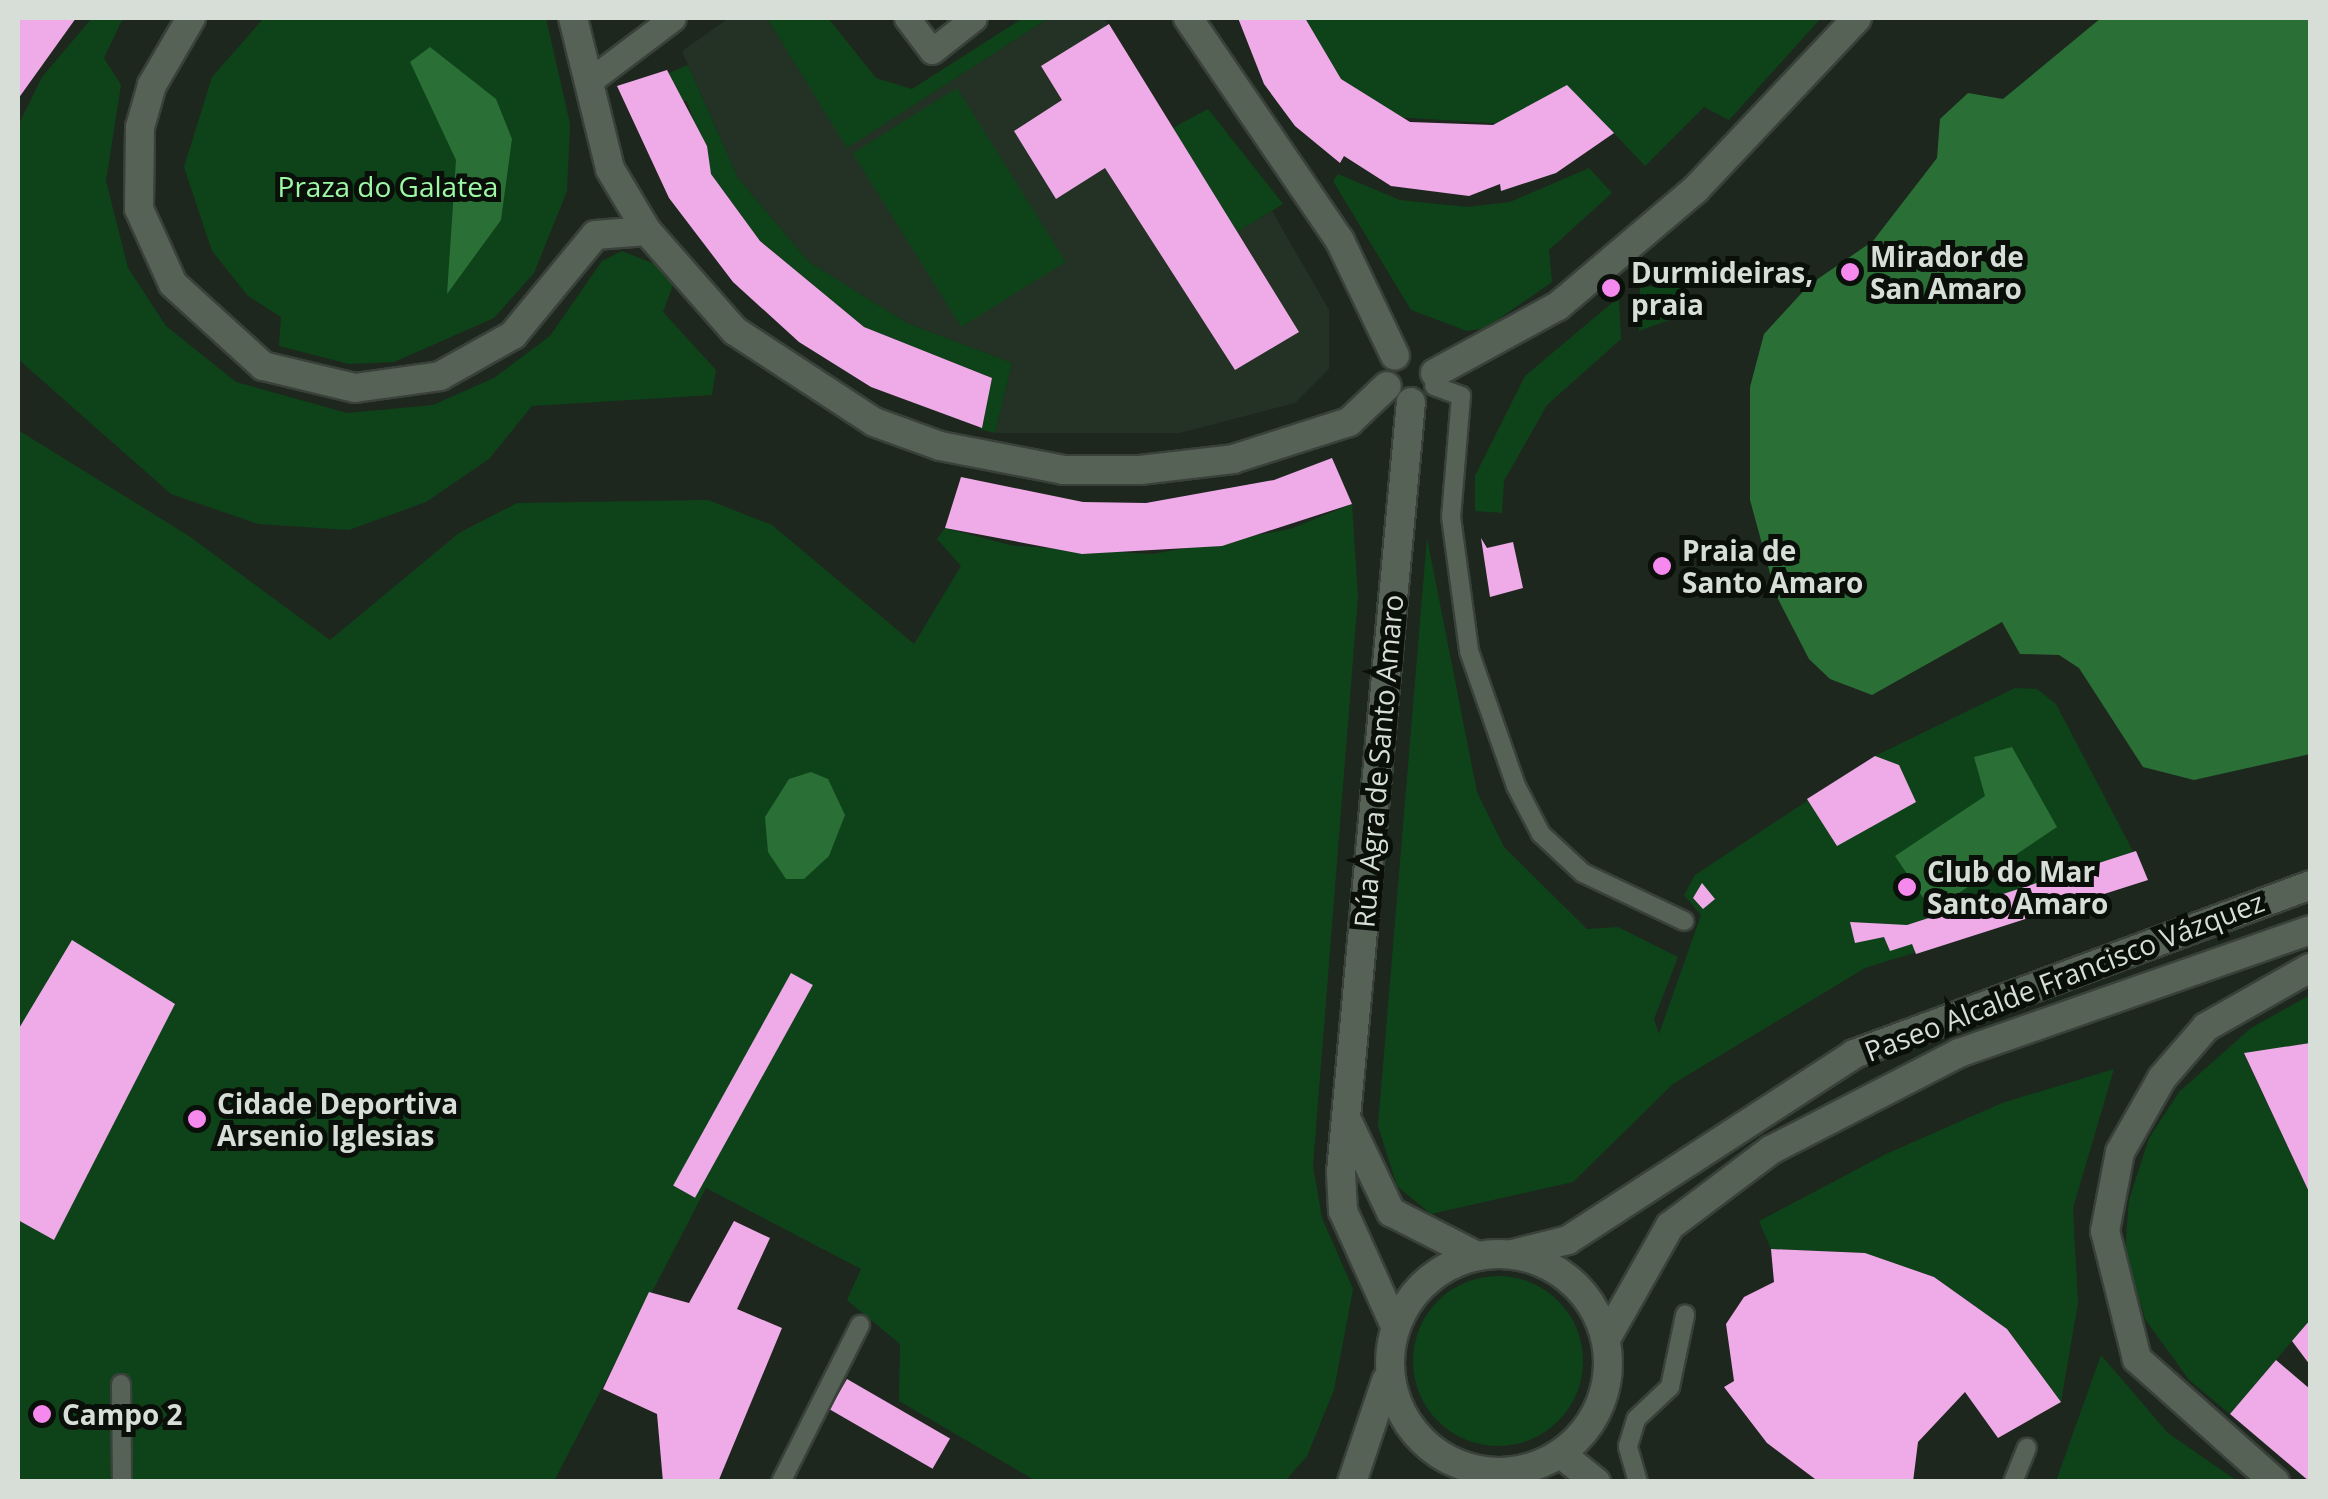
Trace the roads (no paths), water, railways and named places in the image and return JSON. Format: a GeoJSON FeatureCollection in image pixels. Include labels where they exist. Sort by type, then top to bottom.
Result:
{"type":"FeatureCollection","features":[{"type":"Feature","properties":{"kind":"street"},"geometry":{"type":"LineString","coordinates":[[191,18],[144,113],[138,209],[173,284],[263,366],[355,388],[440,376],[513,335],[595,235],[647,231]]}},
{"type":"Feature","properties":{"kind":"street"},"geometry":{"type":"LineString","coordinates":[[573,18],[610,169],[647,231],[735,330],[874,422],[940,446],[1064,470],[1232,459],[1349,422],[1386,386],[1395,356],[1340,241],[1188,18]]}},
{"type":"Feature","properties":{"kind":"street"},"geometry":{"type":"LineString","coordinates":[[588,82],[673,18]]}},
{"type":"Feature","properties":{"kind":"street"},"geometry":{"type":"LineString","coordinates":[[906,18],[932,51],[974,18]]}},
{"type":"Feature","properties":{"kind":"street"},"geometry":{"type":"LineString","coordinates":[[1386,386],[1427,387],[1558,306],[1695,190],[1857,18]]}},
{"type":"Feature","properties":{"kind":"street"},"geometry":{"type":"LineString","coordinates":[[1395,356],[1419,353],[1427,387]]}},
{"type":"Feature","properties":{"kind":"street","name":"Rúa Agra de Santo Amaro"},"geometry":{"type":"LineString","coordinates":[[1395,1326],[1344,1211],[1347,1120],[1427,387]]}},
{"type":"Feature","properties":{"kind":"street","name":"Paseo Alcalde Francisco Vázquez"},"geometry":{"type":"LineString","coordinates":[[1512,1254],[1568,1240],[1854,1054],[2310,885]]}},
{"type":"Feature","properties":{"kind":"street","name":"Paseo Alcalde Francisco Vázquez"},"geometry":{"type":"LineString","coordinates":[[1606,1339],[1670,1226],[1770,1150],[1959,1054],[2310,930]]}},
{"type":"Feature","properties":{"kind":"street"},"geometry":{"type":"LineString","coordinates":[[2275,1482],[2136,1359],[2105,1230],[2120,1152],[2162,1078],[2206,1027],[2310,968]]}},
{"type":"Feature","properties":{"kind":"street"},"geometry":{"type":"LineString","coordinates":[[1347,1120],[1391,1212],[1475,1255]]}},
{"type":"Feature","properties":{"kind":"street"},"geometry":{"type":"LineString","coordinates":[[1352,1482],[1381,1418],[1395,1326],[1441,1269],[1475,1255],[1512,1254],[1572,1281],[1606,1339],[1601,1404],[1560,1454],[1499,1474],[1453,1482]]}},
{"type":"Feature","properties":{"kind":"street"},"geometry":{"type":"LineString","coordinates":[[1388,1364],[1410,1429],[1465,1468],[1499,1474]]}},
{"type":"Feature","properties":{"kind":"street"},"geometry":{"type":"LineString","coordinates":[[1560,1454],[1596,1482]]}},
{"type":"Feature","properties":{"kind":"lane"},"geometry":{"type":"LineString","coordinates":[[1427,387],[1461,396],[1451,517],[1466,632],[1516,786],[1541,834],[1583,874],[1684,921]]}},
{"type":"Feature","properties":{"kind":"lane"},"geometry":{"type":"LineString","coordinates":[[1638,1482],[1628,1446],[1636,1418],[1670,1387],[1685,1315]]}},
{"type":"Feature","properties":{"kind":"lane"},"geometry":{"type":"LineString","coordinates":[[780,1482],[860,1325]]}},
{"type":"Feature","properties":{"kind":"lane"},"geometry":{"type":"LineString","coordinates":[[121,1384],[122,1482]]}},
{"type":"Feature","properties":{"kind":"lane"},"geometry":{"type":"LineString","coordinates":[[2013,1482],[2027,1448]]}},
{"type":"Feature","properties":{"kind":"place","name":"Mirador de San Amaro"},"geometry":{"type":"Point","coordinates":[1850,272]}},
{"type":"Feature","properties":{"kind":"place","name":"Durmideiras, praia"},"geometry":{"type":"Point","coordinates":[1611,288]}},
{"type":"Feature","properties":{"kind":"place","name":"Praia de Santo Amaro"},"geometry":{"type":"Point","coordinates":[1662,566]}},
{"type":"Feature","properties":{"kind":"place","name":"Club do Mar Santo Amaro"},"geometry":{"type":"Point","coordinates":[1907,887]}},
{"type":"Feature","properties":{"kind":"place","name":"Cidade Deportiva Arsenio Iglesias"},"geometry":{"type":"Point","coordinates":[197,1119]}},
{"type":"Feature","properties":{"kind":"place","name":"Campo 2"},"geometry":{"type":"Point","coordinates":[42,1414]}},
{"type":"Feature","properties":{"kind":"park label","name":"Praza do Galatea"},"geometry":{"type":"Point","coordinates":[388,186]}}]}
